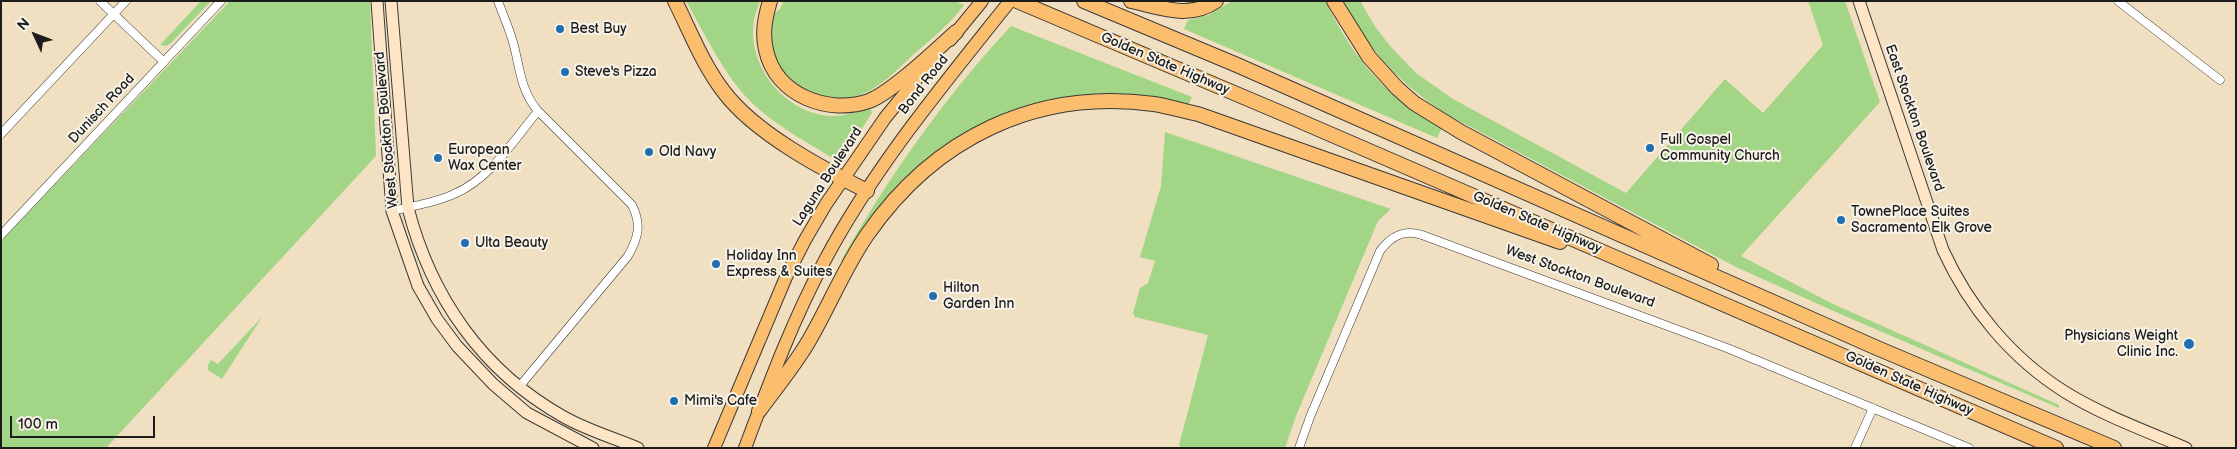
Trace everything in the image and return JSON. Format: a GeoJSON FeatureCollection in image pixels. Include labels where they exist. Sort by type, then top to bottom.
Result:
{"type":"FeatureCollection","features":[{"type":"Feature","properties":{"kind":"highway"},"geometry":{"type":"LineString","coordinates":[[675,1],[716,80],[740,111],[779,140],[843,179],[867,191]]}},
{"type":"Feature","properties":{"kind":"highway"},"geometry":{"type":"LineString","coordinates":[[770,1],[764,26],[766,52],[778,75],[796,93],[820,104],[845,107],[871,100],[892,86],[956,32]]}},
{"type":"Feature","properties":{"kind":"highway","name":"Golden State Highway"},"geometry":{"type":"LineString","coordinates":[[1017,1],[1674,282],[2056,448]]}},
{"type":"Feature","properties":{"kind":"highway","name":"Golden State Highway"},"geometry":{"type":"LineString","coordinates":[[1084,1],[1237,64],[1741,288],[2114,448]]}},
{"type":"Feature","properties":{"kind":"highway"},"geometry":{"type":"LineString","coordinates":[[1131,1],[1162,10],[1187,12],[1211,5],[1216,1]]}},
{"type":"Feature","properties":{"kind":"highway"},"geometry":{"type":"LineString","coordinates":[[1334,1],[1369,57],[1397,88],[1414,103],[1461,132],[1720,270],[1741,288]]}},
{"type":"Feature","properties":{"kind":"highway"},"geometry":{"type":"LineString","coordinates":[[759,411],[806,346],[867,235],[899,195],[937,160],[980,131],[1022,114],[1065,104],[1110,101],[1154,104],[1198,114],[1674,282]]}},
{"type":"Feature","properties":{"kind":"main road","name":"Laguna Boulevard"},"geometry":{"type":"LineString","coordinates":[[714,448],[786,277],[805,240],[843,179],[890,111],[982,1]]}},
{"type":"Feature","properties":{"kind":"main road","name":"Bond Road"},"geometry":{"type":"LineString","coordinates":[[867,191],[929,100],[1010,1]]}},
{"type":"Feature","properties":{"kind":"main road"},"geometry":{"type":"LineString","coordinates":[[745,448],[807,296],[826,258],[867,191]]}},
{"type":"Feature","properties":{"kind":"street"},"geometry":{"type":"LineString","coordinates":[[100,1],[164,62]]}},
{"type":"Feature","properties":{"kind":"street"},"geometry":{"type":"LineString","coordinates":[[1,134],[126,1]]}},
{"type":"Feature","properties":{"kind":"street","name":"Dunisch Road"},"geometry":{"type":"LineString","coordinates":[[1,235],[221,1]]}},
{"type":"Feature","properties":{"kind":"street","name":"West Stockton Boulevard"},"geometry":{"type":"LineString","coordinates":[[378,1],[392,212],[418,286],[437,320],[457,346],[493,384],[527,413],[593,448]]}},
{"type":"Feature","properties":{"kind":"street","name":"West Stockton Boulevard"},"geometry":{"type":"LineString","coordinates":[[391,1],[408,208],[415,234],[441,295],[466,332],[488,358],[519,387],[565,418],[638,448]]}},
{"type":"Feature","properties":{"kind":"street"},"geometry":{"type":"LineString","coordinates":[[498,1],[511,34],[521,82],[531,103],[632,205],[639,223],[636,243],[628,256],[519,387]]}},
{"type":"Feature","properties":{"kind":"street","name":"East Stockton Boulevard"},"geometry":{"type":"LineString","coordinates":[[1859,1],[1943,250],[1955,275],[1977,308],[2016,353],[2065,392],[2102,411],[2186,448]]}},
{"type":"Feature","properties":{"kind":"street"},"geometry":{"type":"LineString","coordinates":[[2118,1],[2220,80]]}},
{"type":"Feature","properties":{"kind":"street"},"geometry":{"type":"LineString","coordinates":[[392,212],[455,194],[475,181],[491,166],[538,111]]}},
{"type":"Feature","properties":{"kind":"street","name":"West Stockton Boulevard"},"geometry":{"type":"LineString","coordinates":[[1299,448],[1310,417],[1380,251],[1393,237],[1406,232],[1422,235],[1719,345],[1969,448]]}},
{"type":"Feature","properties":{"kind":"street"},"geometry":{"type":"LineString","coordinates":[[1855,448],[1873,408]]}},
{"type":"Feature","properties":{"kind":"green space"},"geometry":{"type":"Polygon","coordinates":[[[201,1],[211,1],[171,43],[166,46],[160,45],[201,1]]]}},
{"type":"Feature","properties":{"kind":"green space"},"geometry":{"type":"Polygon","coordinates":[[[230,1],[370,1],[376,156],[106,448],[1,448],[1,241],[230,1]]]}},
{"type":"Feature","properties":{"kind":"green space"},"geometry":{"type":"Polygon","coordinates":[[[686,1],[760,1],[754,20],[753,37],[756,54],[763,70],[773,85],[785,97],[800,107],[816,113],[833,116],[870,107],[872,113],[844,156],[834,159],[772,120],[750,101],[725,69],[686,1]]]}},
{"type":"Feature","properties":{"kind":"green space"},"geometry":{"type":"Polygon","coordinates":[[[784,1],[954,1],[964,5],[941,30],[880,84],[857,96],[835,98],[824,97],[803,90],[786,76],[777,62],[770,39],[770,31],[772,15],[779,10],[784,1]]]}},
{"type":"Feature","properties":{"kind":"green space"},"geometry":{"type":"Polygon","coordinates":[[[1232,1],[1325,1],[1346,38],[1381,83],[1397,97],[1442,128],[1437,138],[1184,29],[1188,20],[1209,15],[1232,1]]]}},
{"type":"Feature","properties":{"kind":"green space"},"geometry":{"type":"Polygon","coordinates":[[[1342,1],[1360,1],[1376,28],[1391,47],[1416,73],[1453,99],[1626,193],[1725,79],[1763,113],[1823,45],[1808,1],[1845,1],[1880,102],[1741,256],[1831,303],[2059,405],[2059,408],[1736,267],[1450,116],[1416,92],[1388,66],[1365,37],[1342,1]]]}},
{"type":"Feature","properties":{"kind":"green space"},"geometry":{"type":"Polygon","coordinates":[[[1011,26],[1192,97],[1187,108],[1148,99],[1019,110],[977,127],[940,148],[905,179],[883,203],[845,263],[841,261],[898,168],[963,81],[1011,26]]]}},
{"type":"Feature","properties":{"kind":"green space"},"geometry":{"type":"Polygon","coordinates":[[[1165,132],[1391,209],[1378,221],[1296,416],[1285,448],[1181,448],[1179,445],[1208,335],[1135,317],[1133,313],[1140,288],[1148,283],[1155,261],[1140,257],[1161,186],[1165,132]]]}},
{"type":"Feature","properties":{"kind":"green space"},"geometry":{"type":"Polygon","coordinates":[[[262,317],[222,379],[208,370],[211,360],[218,364],[262,317]]]}},
{"type":"Feature","properties":{"kind":"place","name":"Best Buy"},"geometry":{"type":"Point","coordinates":[560,29]}},
{"type":"Feature","properties":{"kind":"place","name":"Steve's Pizza"},"geometry":{"type":"Point","coordinates":[565,72]}},
{"type":"Feature","properties":{"kind":"place","name":"Full Gospel Community Church"},"geometry":{"type":"Point","coordinates":[1650,148]}},
{"type":"Feature","properties":{"kind":"place","name":"Old Navy"},"geometry":{"type":"Point","coordinates":[649,152]}},
{"type":"Feature","properties":{"kind":"place","name":"European Wax Center"},"geometry":{"type":"Point","coordinates":[438,158]}},
{"type":"Feature","properties":{"kind":"place","name":"TownePlace Suites Sacramento Elk Grove"},"geometry":{"type":"Point","coordinates":[1841,220]}},
{"type":"Feature","properties":{"kind":"place","name":"Ulta Beauty"},"geometry":{"type":"Point","coordinates":[465,243]}},
{"type":"Feature","properties":{"kind":"place","name":"Holiday Inn Express & Suites"},"geometry":{"type":"Point","coordinates":[716,264]}},
{"type":"Feature","properties":{"kind":"place","name":"Hilton Garden Inn"},"geometry":{"type":"Point","coordinates":[933,296]}},
{"type":"Feature","properties":{"kind":"place","name":"Physicians Weight Clinic Inc."},"geometry":{"type":"Point","coordinates":[2189,344]}},
{"type":"Feature","properties":{"kind":"place","name":"Mimi's Cafe"},"geometry":{"type":"Point","coordinates":[674,401]}}]}
